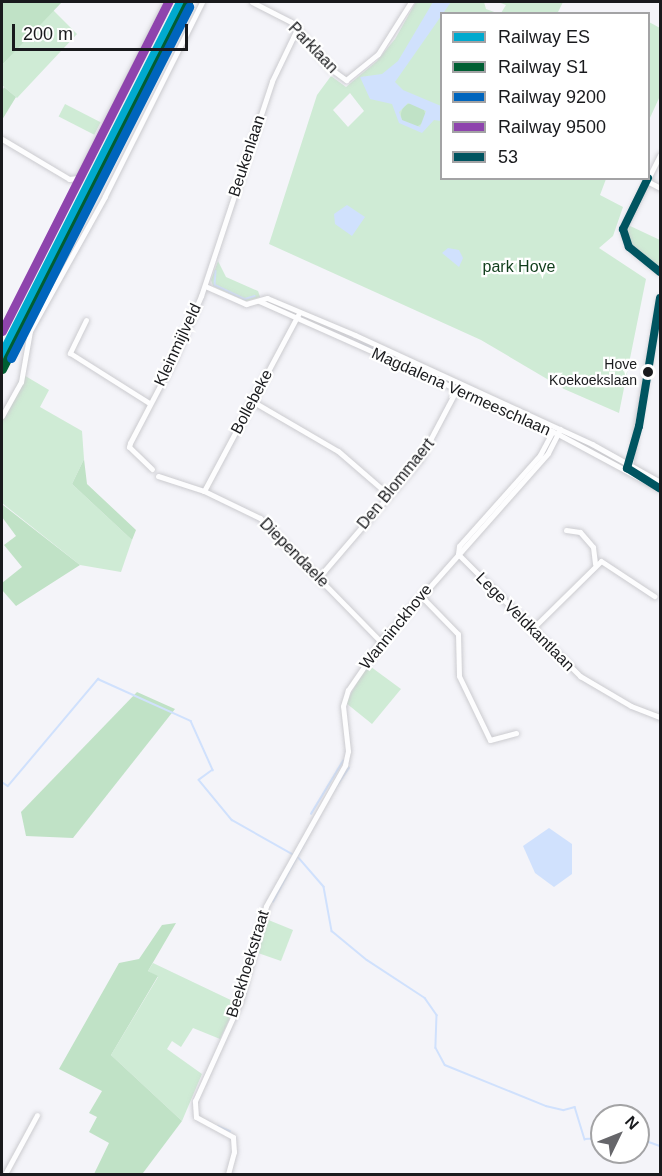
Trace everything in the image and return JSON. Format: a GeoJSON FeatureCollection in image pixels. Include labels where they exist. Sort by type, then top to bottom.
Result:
{"type":"FeatureCollection","features":[{"type":"Feature","properties":{"kind":"street"},"geometry":{"type":"LineString","coordinates":[[2,139],[74,180],[81,175],[166,2]]}},
{"type":"Feature","properties":{"kind":"street"},"geometry":{"type":"LineString","coordinates":[[2,416],[21,382],[30,331],[105,196],[202,2]]}},
{"type":"Feature","properties":{"kind":"street","name":"Parklaan"},"geometry":{"type":"LineString","coordinates":[[252,2],[297,29],[331,69],[350,79],[378,54],[411,2]]}},
{"type":"Feature","properties":{"kind":"street","name":"Beukenlaan"},"geometry":{"type":"LineString","coordinates":[[205,286],[272,81],[297,29]]}},
{"type":"Feature","properties":{"kind":"street"},"geometry":{"type":"LineString","coordinates":[[650,175],[660,155]]}},
{"type":"Feature","properties":{"kind":"street"},"geometry":{"type":"LineString","coordinates":[[660,188],[647,181],[628,217],[624,238],[629,247],[660,272]]}},
{"type":"Feature","properties":{"kind":"street","name":"Magdalena Vermeeschlaan"},"geometry":{"type":"LineString","coordinates":[[205,286],[246,304],[267,298],[297,315],[556,431],[660,482]]}},
{"type":"Feature","properties":{"kind":"street","name":"Kleinmijlveld"},"geometry":{"type":"LineString","coordinates":[[152,469],[129,445],[174,359],[205,286]]}},
{"type":"Feature","properties":{"kind":"street"},"geometry":{"type":"LineString","coordinates":[[629,466],[657,338],[660,298]]}},
{"type":"Feature","properties":{"kind":"street","name":"Bollebeke"},"geometry":{"type":"LineString","coordinates":[[204,491],[297,315]]}},
{"type":"Feature","properties":{"kind":"street","name":"Kleinmijlveld"},"geometry":{"type":"LineString","coordinates":[[86,320],[70,353],[149,403]]}},
{"type":"Feature","properties":{"kind":"street","name":"Den Blommaert"},"geometry":{"type":"LineString","coordinates":[[319,577],[428,448],[458,386]]}},
{"type":"Feature","properties":{"kind":"street"},"geometry":{"type":"LineString","coordinates":[[252,401],[338,451],[389,495]]}},
{"type":"Feature","properties":{"kind":"street","name":"Wanninckhove"},"geometry":{"type":"LineString","coordinates":[[343,706],[348,690],[381,642],[548,453],[556,431]]}},
{"type":"Feature","properties":{"kind":"street","name":"Magdalena Vermeeschlaan"},"geometry":{"type":"LineString","coordinates":[[629,466],[660,489]]}},
{"type":"Feature","properties":{"kind":"street","name":"Diependaele"},"geometry":{"type":"LineString","coordinates":[[158,476],[204,491],[260,518],[381,642]]}},
{"type":"Feature","properties":{"kind":"street"},"geometry":{"type":"LineString","coordinates":[[566,530],[580,532],[593,547],[595,564]]}},
{"type":"Feature","properties":{"kind":"street","name":"Lege Veldkantlaan"},"geometry":{"type":"LineString","coordinates":[[458,554],[563,663],[597,688],[660,717]]}},
{"type":"Feature","properties":{"kind":"street"},"geometry":{"type":"LineString","coordinates":[[531,630],[595,564],[606,562],[654,596]]}},
{"type":"Feature","properties":{"kind":"street"},"geometry":{"type":"LineString","coordinates":[[421,596],[458,634],[459,676],[490,740],[516,733]]}},
{"type":"Feature","properties":{"kind":"street","name":"Beekhoekstraat"},"geometry":{"type":"LineString","coordinates":[[228,1174],[234,1152],[233,1137],[196,1118],[195,1101],[240,1002],[266,906],[345,765],[348,751],[343,706]]}},
{"type":"Feature","properties":{"kind":"street"},"geometry":{"type":"LineString","coordinates":[[5,1174],[37,1115]]}},
{"type":"Feature","properties":{"kind":"green space"},"geometry":{"type":"Polygon","coordinates":[[[2,2],[62,2],[2,65],[2,2]]]}},
{"type":"Feature","properties":{"kind":"green space","name":"park Hove"},"geometry":{"type":"Polygon","coordinates":[[[416,2],[484,2],[486,9],[494,12],[440,12],[440,180],[606,180],[600,195],[623,207],[613,236],[599,248],[646,279],[619,413],[564,389],[481,340],[269,244],[317,95],[331,76],[346,87],[377,61],[395,39],[416,2]],[[350,93],[333,110],[348,127],[364,111],[350,93]]]}},
{"type":"Feature","properties":{"kind":"green space"},"geometry":{"type":"Polygon","coordinates":[[[498,2],[563,2],[558,12],[502,12],[506,5],[498,2]]]}},
{"type":"Feature","properties":{"kind":"green space"},"geometry":{"type":"Polygon","coordinates":[[[53,10],[77,34],[17,98],[2,85],[2,65],[53,10]]]}},
{"type":"Feature","properties":{"kind":"green space"},"geometry":{"type":"Polygon","coordinates":[[[650,23],[660,28],[660,96],[650,118],[650,23]]]}},
{"type":"Feature","properties":{"kind":"green space"},"geometry":{"type":"Polygon","coordinates":[[[4,87],[16,97],[2,120],[2,91],[4,87]]]}},
{"type":"Feature","properties":{"kind":"green space"},"geometry":{"type":"Polygon","coordinates":[[[413,103],[422,106],[425,115],[422,124],[413,127],[404,124],[401,115],[404,106],[413,103]]]}},
{"type":"Feature","properties":{"kind":"green space"},"geometry":{"type":"Polygon","coordinates":[[[65,104],[101,122],[94,135],[59,116],[65,104]]]}},
{"type":"Feature","properties":{"kind":"green space"},"geometry":{"type":"Polygon","coordinates":[[[628,225],[660,240],[660,267],[629,243],[628,225]]]}},
{"type":"Feature","properties":{"kind":"green space"},"geometry":{"type":"Polygon","coordinates":[[[218,261],[226,277],[258,291],[260,297],[246,301],[213,286],[211,280],[218,261]]]}},
{"type":"Feature","properties":{"kind":"green space"},"geometry":{"type":"Polygon","coordinates":[[[22,374],[49,390],[40,407],[82,431],[84,459],[72,484],[132,540],[121,572],[80,565],[2,503],[2,418],[22,374]]]}},
{"type":"Feature","properties":{"kind":"green space"},"geometry":{"type":"Polygon","coordinates":[[[84,459],[87,484],[136,530],[132,540],[72,484],[84,459]]]}},
{"type":"Feature","properties":{"kind":"green space"},"geometry":{"type":"Polygon","coordinates":[[[3,505],[80,565],[16,606],[2,590],[2,583],[22,567],[4,545],[16,536],[2,517],[3,505]]]}},
{"type":"Feature","properties":{"kind":"green space"},"geometry":{"type":"Polygon","coordinates":[[[367,664],[401,689],[372,724],[346,703],[367,664]]]}},
{"type":"Feature","properties":{"kind":"green space"},"geometry":{"type":"Polygon","coordinates":[[[137,692],[175,709],[73,838],[26,836],[21,812],[137,692]]]}},
{"type":"Feature","properties":{"kind":"green space"},"geometry":{"type":"Polygon","coordinates":[[[266,919],[293,930],[281,961],[258,953],[266,919]]]}},
{"type":"Feature","properties":{"kind":"green space"},"geometry":{"type":"Polygon","coordinates":[[[176,923],[148,971],[158,976],[111,1055],[182,1121],[143,1173],[94,1174],[109,1143],[89,1132],[97,1117],[89,1113],[102,1091],[59,1069],[119,963],[139,959],[162,925],[176,923]]]}},
{"type":"Feature","properties":{"kind":"green space"},"geometry":{"type":"Polygon","coordinates":[[[153,963],[237,1003],[220,1039],[193,1028],[181,1047],[172,1041],[167,1049],[202,1074],[182,1121],[111,1055],[158,977],[148,971],[153,963]]]}},
{"type":"Feature","properties":{"kind":"water"},"geometry":{"type":"Polygon","coordinates":[[[433,2],[451,2],[444,12],[440,12],[440,18],[395,82],[403,90],[440,106],[440,121],[434,120],[422,133],[399,123],[392,104],[370,99],[360,77],[382,74],[398,61],[433,2]],[[408,103],[399,112],[402,120],[420,127],[426,111],[408,103]]]}},
{"type":"Feature","properties":{"kind":"water"},"geometry":{"type":"Polygon","coordinates":[[[347,205],[365,217],[352,236],[335,224],[334,214],[347,205]]]}},
{"type":"Feature","properties":{"kind":"water"},"geometry":{"type":"Polygon","coordinates":[[[448,248],[459,250],[463,258],[459,267],[442,253],[448,248]]]}},
{"type":"Feature","properties":{"kind":"water"},"geometry":{"type":"Polygon","coordinates":[[[549,828],[572,844],[572,874],[554,887],[535,873],[523,846],[549,828]]]}},
{"type":"Feature","properties":{"kind":"waterway"},"geometry":{"type":"LineString","coordinates":[[216,271],[215,285],[245,299],[255,296]]}},
{"type":"Feature","properties":{"kind":"waterway"},"geometry":{"type":"LineString","coordinates":[[360,343],[446,380]]}},
{"type":"Feature","properties":{"kind":"waterway"},"geometry":{"type":"LineString","coordinates":[[2,782],[8,786],[98,679],[191,721],[213,770],[199,780],[232,820],[294,855]]}},
{"type":"Feature","properties":{"kind":"waterway"},"geometry":{"type":"LineString","coordinates":[[311,814],[343,761]]}},
{"type":"Feature","properties":{"kind":"waterway"},"geometry":{"type":"LineString","coordinates":[[332,793],[349,768]]}},
{"type":"Feature","properties":{"kind":"waterway"},"geometry":{"type":"LineString","coordinates":[[273,902],[315,823]]}},
{"type":"Feature","properties":{"kind":"waterway"},"geometry":{"type":"LineString","coordinates":[[299,858],[324,887],[332,931],[367,960],[425,998],[437,1015],[436,1048],[445,1065],[546,1106],[564,1110],[575,1107],[585,1139],[590,1139]]}},
{"type":"Feature","properties":{"kind":"waterway"},"geometry":{"type":"LineString","coordinates":[[218,1126],[230,1131]]}},
{"type":"Feature","properties":{"kind":"waterway"},"geometry":{"type":"LineString","coordinates":[[650,1142],[660,1146]]}},
{"type":"Feature","properties":{"kind":"rail line","name":"9500"},"geometry":{"type":"LineString","coordinates":[[2,331],[168,2]]}},
{"type":"Feature","properties":{"kind":"rail line","name":"ES"},"geometry":{"type":"LineString","coordinates":[[2,353],[180,2]]}},
{"type":"Feature","properties":{"kind":"rail line","name":"S1"},"geometry":{"type":"LineString","coordinates":[[2,369],[188,2]]}},
{"type":"Feature","properties":{"kind":"rail line","name":"9200"},"geometry":{"type":"LineString","coordinates":[[11,358],[189,7]]}},
{"type":"Feature","properties":{"kind":"transit line","name":"53"},"geometry":{"type":"LineString","coordinates":[[647,180],[623,229],[629,247],[660,272]]}},
{"type":"Feature","properties":{"kind":"transit line","name":"53"},"geometry":{"type":"LineString","coordinates":[[660,298],[639,426],[627,468],[660,489]]}},
{"type":"Feature","properties":{"kind":"place","name":"Hove Koekoekslaan"},"geometry":{"type":"Point","coordinates":[648,372]}}]}
